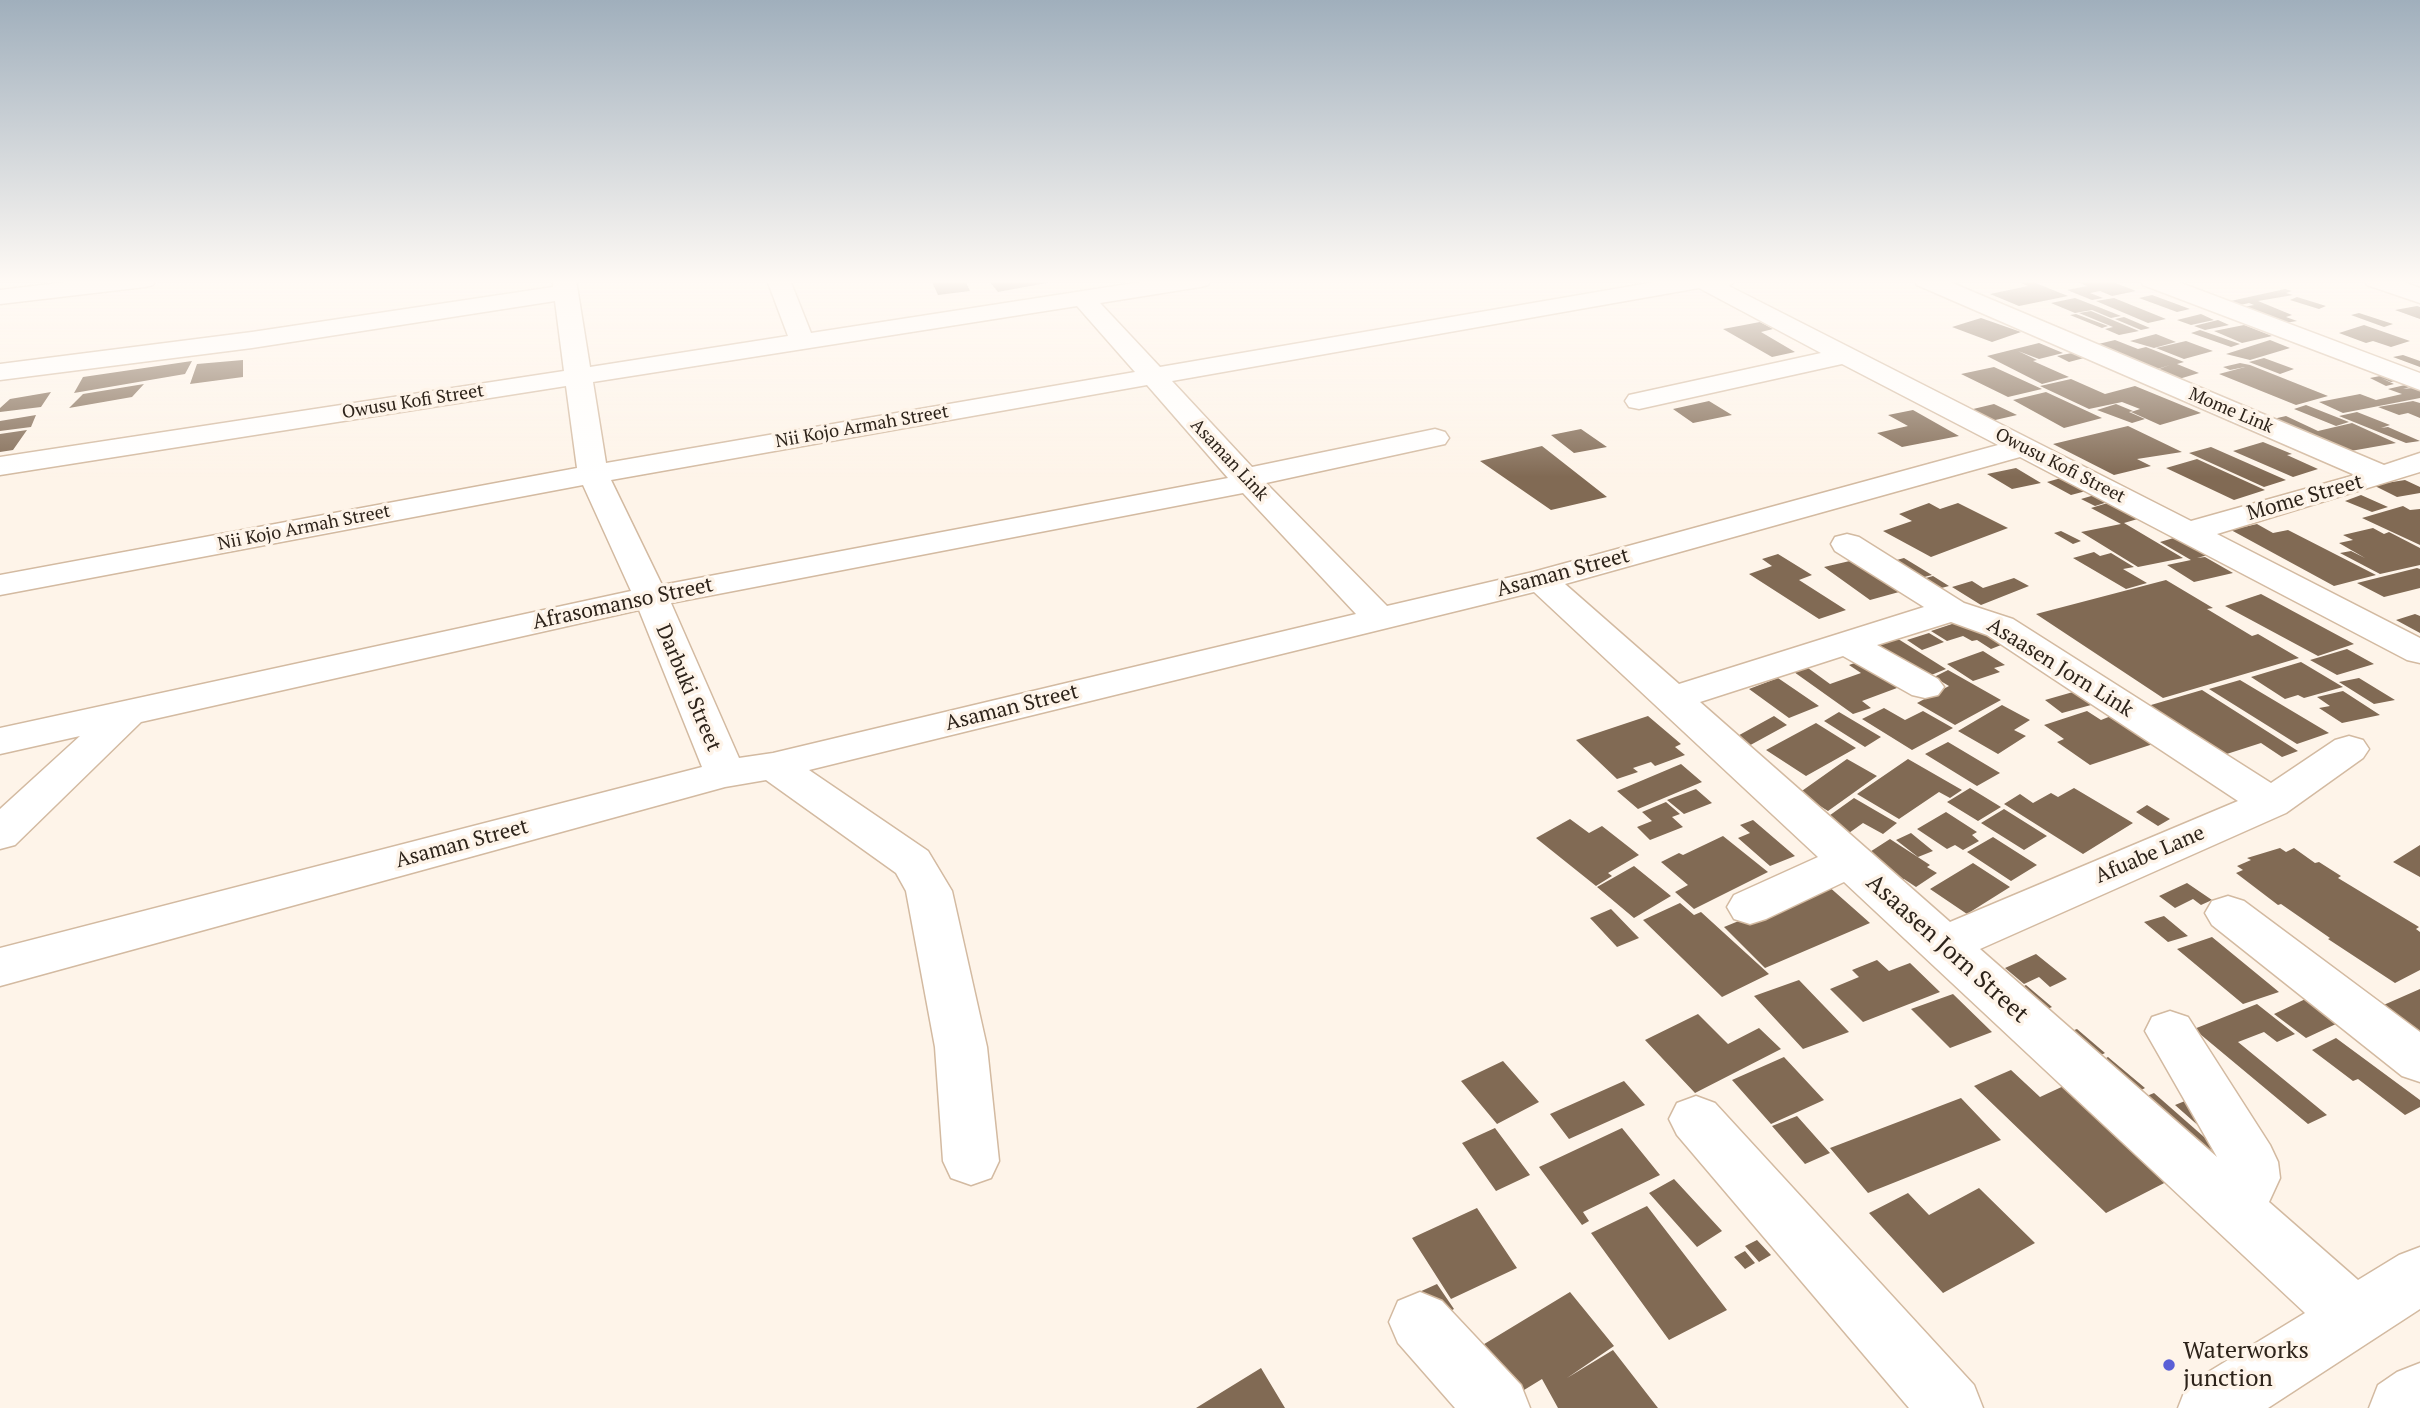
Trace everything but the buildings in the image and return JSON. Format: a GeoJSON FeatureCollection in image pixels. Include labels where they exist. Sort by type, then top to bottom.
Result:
{"type":"FeatureCollection","features":[{"type":"Feature","properties":{"kind":"main road"},"geometry":{"type":"LineString","coordinates":[[0,372],[207,346]]}},
{"type":"Feature","properties":{"kind":"main road","name":"Darbuki Street"},"geometry":{"type":"LineString","coordinates":[[574,346],[593,474],[651,597],[724,774]]}},
{"type":"Feature","properties":{"kind":"main road","name":"Owusu Kofi Street"},"geometry":{"type":"LineString","coordinates":[[0,466],[772,346]]}},
{"type":"Feature","properties":{"kind":"main road","name":"Asaman Link"},"geometry":{"type":"LineString","coordinates":[[1126,346],[1247,480],[1380,619]]}},
{"type":"Feature","properties":{"kind":"main road","name":"Nii Kojo Armah Street"},"geometry":{"type":"LineString","coordinates":[[0,585],[593,474],[1332,346]]}},
{"type":"Feature","properties":{"kind":"main road","name":"Owusu Kofi Street"},"geometry":{"type":"LineString","coordinates":[[1828,346],[2420,652]]}},
{"type":"Feature","properties":{"kind":"main road","name":"Mome Link"},"geometry":{"type":"LineString","coordinates":[[2079,346],[2384,476]]}},
{"type":"Feature","properties":{"kind":"main road"},"geometry":{"type":"LineString","coordinates":[[2324,346],[2420,382]]}},
{"type":"Feature","properties":{"kind":"main road"},"geometry":{"type":"LineString","coordinates":[[1639,401],[1846,355]]}},
{"type":"Feature","properties":{"kind":"main road","name":"Afrasomanso Street"},"geometry":{"type":"LineString","coordinates":[[0,741],[651,597],[1247,480],[1435,438]]}},
{"type":"Feature","properties":{"kind":"main road","name":"Asaman Street"},"geometry":{"type":"LineString","coordinates":[[0,967],[724,774],[773,766],[1541,580],[2024,447]]}},
{"type":"Feature","properties":{"kind":"main road","name":"Mome Street"},"geometry":{"type":"LineString","coordinates":[[2189,532],[2384,476],[2420,462]]}},
{"type":"Feature","properties":{"kind":"main road","name":"Asaasen Jorn Link"},"geometry":{"type":"LineString","coordinates":[[1847,544],[1952,610],[2000,626],[2271,803]]}},
{"type":"Feature","properties":{"kind":"main road","name":"Asaasen Jorn Street"},"geometry":{"type":"LineString","coordinates":[[1541,580],[2354,1317]]}},
{"type":"Feature","properties":{"kind":"main road"},"geometry":{"type":"LineString","coordinates":[[1670,699],[1952,610]]}},
{"type":"Feature","properties":{"kind":"main road"},"geometry":{"type":"LineString","coordinates":[[1846,643],[1924,687]]}},
{"type":"Feature","properties":{"kind":"main road"},"geometry":{"type":"LineString","coordinates":[[0,834],[129,712]]}},
{"type":"Feature","properties":{"kind":"main road","name":"Afuabe Lane"},"geometry":{"type":"LineString","coordinates":[[1943,945],[2271,803],[2349,749]]}},
{"type":"Feature","properties":{"kind":"main road"},"geometry":{"type":"LineString","coordinates":[[773,766],[912,862],[929,891],[961,1047],[971,1161]]}},
{"type":"Feature","properties":{"kind":"main road"},"geometry":{"type":"LineString","coordinates":[[1750,907],[1849,861]]}},
{"type":"Feature","properties":{"kind":"main road"},"geometry":{"type":"LineString","coordinates":[[2228,913],[2420,1061]]}},
{"type":"Feature","properties":{"kind":"main road"},"geometry":{"type":"LineString","coordinates":[[2170,1031],[2250,1162],[2252,1178],[2236,1210]]}},
{"type":"Feature","properties":{"kind":"main road"},"geometry":{"type":"LineString","coordinates":[[1696,1119],[1951,1408]]}},
{"type":"Feature","properties":{"kind":"main road"},"geometry":{"type":"LineString","coordinates":[[2210,1408],[2420,1275]]}},
{"type":"Feature","properties":{"kind":"main road"},"geometry":{"type":"LineString","coordinates":[[1420,1322],[1498,1408]]}},
{"type":"Feature","properties":{"kind":"main road"},"geometry":{"type":"LineString","coordinates":[[2401,1408],[2420,1395]]}},
{"type":"Feature","properties":{"kind":"place","name":"Waterworks junction"},"geometry":{"type":"Point","coordinates":[2169,1365]}}]}
